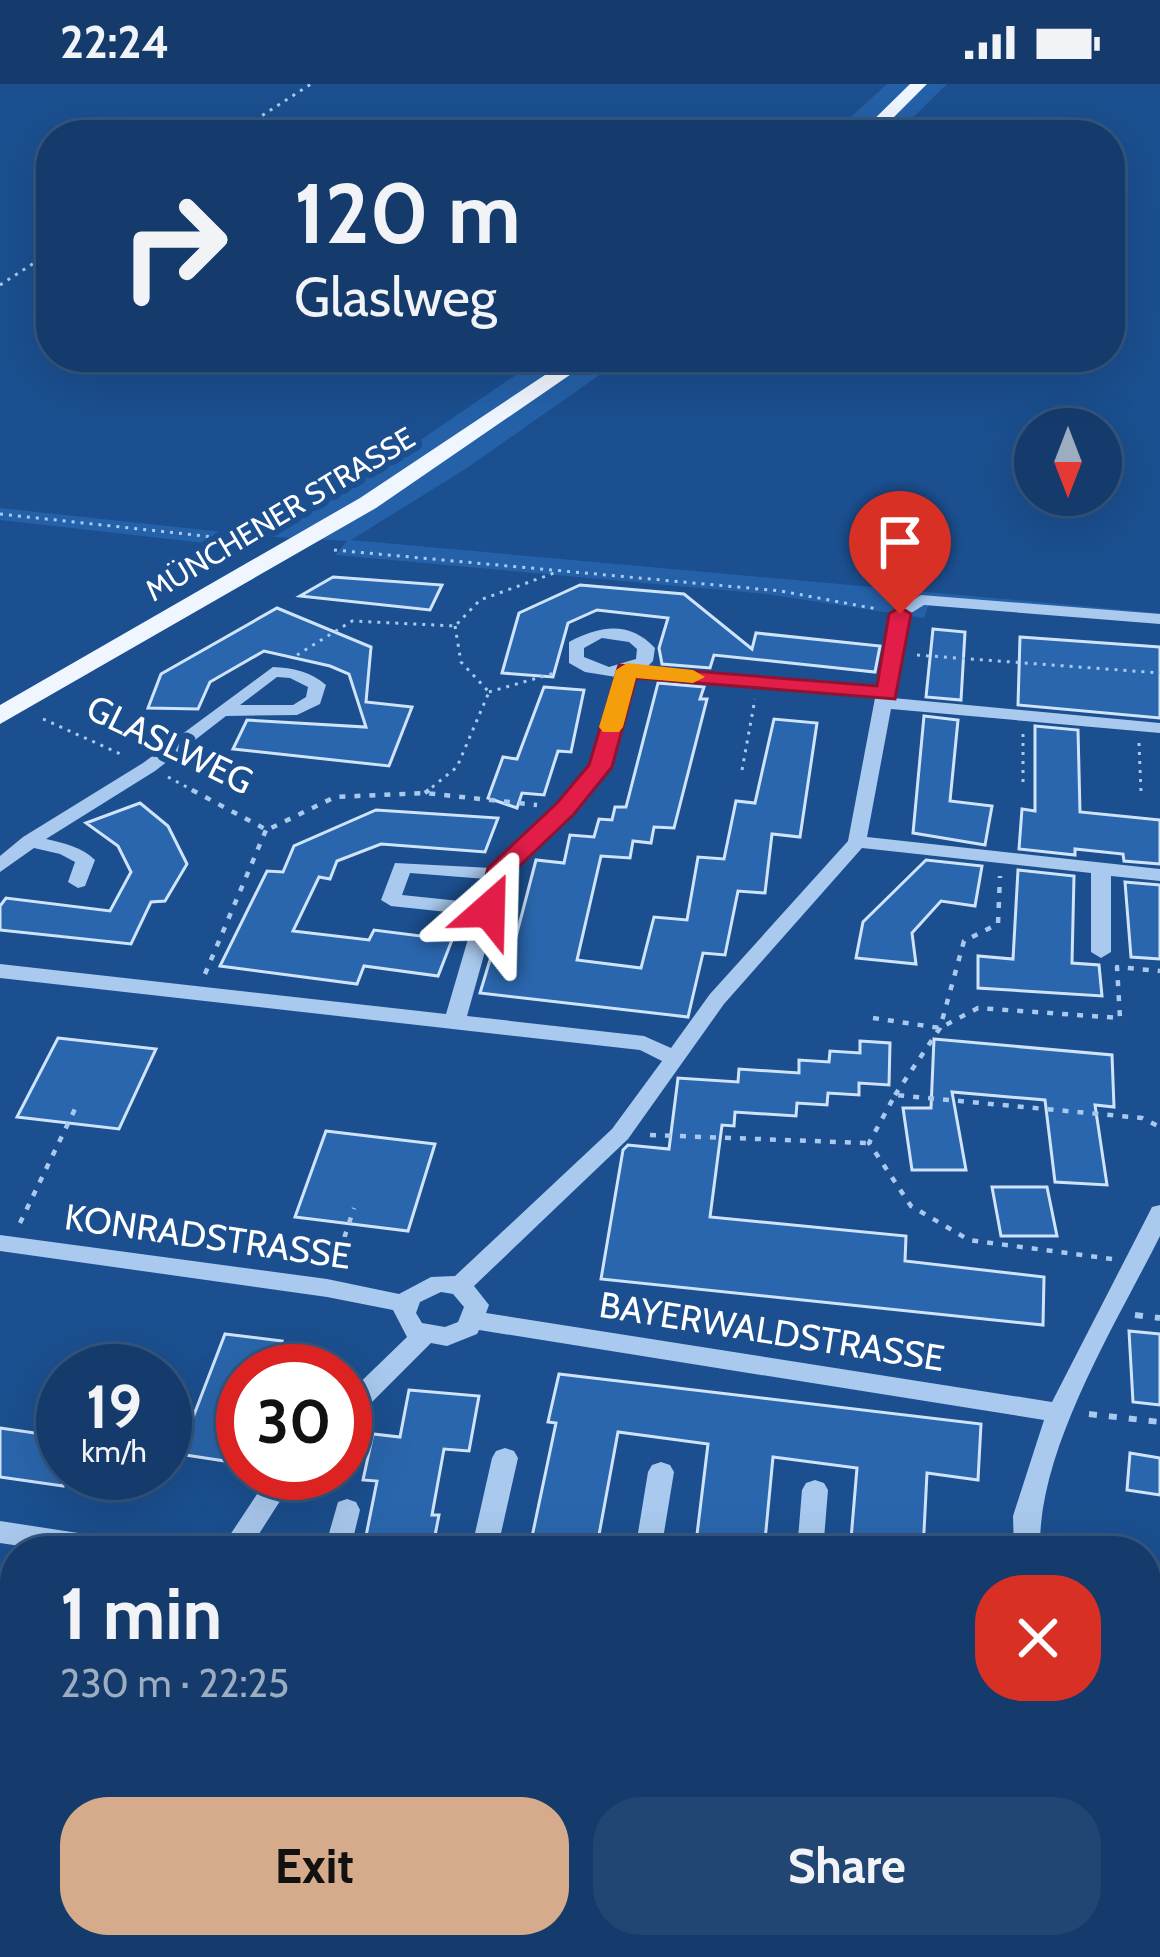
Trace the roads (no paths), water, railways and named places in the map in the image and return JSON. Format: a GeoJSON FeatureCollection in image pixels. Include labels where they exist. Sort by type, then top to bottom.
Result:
{"type":"FeatureCollection","features":[{"type":"Feature","properties":{"kind":"main road"},"geometry":{"type":"LineString","coordinates":[[882,120],[919,84]]}},
{"type":"Feature","properties":{"kind":"main road","name":"MÜNCHENER STRASSE"},"geometry":{"type":"LineString","coordinates":[[0,716],[368,503],[564,372]]}},
{"type":"Feature","properties":{"kind":"street"},"geometry":{"type":"LineString","coordinates":[[460,1286],[620,1134],[717,999],[857,842],[900,614],[921,600],[1160,619]]}},
{"type":"Feature","properties":{"kind":"street"},"geometry":{"type":"LineString","coordinates":[[455,1020],[497,874],[566,808],[600,767],[627,670],[644,661],[646,648],[634,637],[611,633],[580,640],[573,653],[582,665],[603,672],[627,670],[758,683],[1160,728]]}},
{"type":"Feature","properties":{"kind":"street"},"geometry":{"type":"LineString","coordinates":[[0,866],[30,841],[149,767],[273,672],[295,673],[317,686],[314,700],[297,710],[263,712],[250,707],[226,711]]}},
{"type":"Feature","properties":{"kind":"street"},"geometry":{"type":"LineString","coordinates":[[30,841],[85,860],[78,882]]}},
{"type":"Feature","properties":{"kind":"street"},"geometry":{"type":"LineString","coordinates":[[857,842],[1160,875]]}},
{"type":"Feature","properties":{"kind":"street"},"geometry":{"type":"LineString","coordinates":[[489,910],[391,901],[402,867],[497,874]]}},
{"type":"Feature","properties":{"kind":"street"},"geometry":{"type":"LineString","coordinates":[[1101,869],[1101,952]]}},
{"type":"Feature","properties":{"kind":"street"},"geometry":{"type":"LineString","coordinates":[[0,971],[644,1043],[676,1060]]}},
{"type":"Feature","properties":{"kind":"street"},"geometry":{"type":"LineString","coordinates":[[1027,1536],[1027,1516],[1059,1413],[1160,1213]]}},
{"type":"Feature","properties":{"kind":"street","name":"KONRADSTRASSE"},"geometry":{"type":"LineString","coordinates":[[5,1244],[327,1288],[405,1304]]}},
{"type":"Feature","properties":{"kind":"street"},"geometry":{"type":"LineString","coordinates":[[427,1285],[460,1286],[474,1297],[474,1320],[447,1337],[424,1335],[407,1322],[405,1304],[427,1285]]}},
{"type":"Feature","properties":{"kind":"street","name":"BAYERWALDSTRASSE"},"geometry":{"type":"LineString","coordinates":[[474,1320],[1059,1413]]}},
{"type":"Feature","properties":{"kind":"street"},"geometry":{"type":"LineString","coordinates":[[372,1386],[424,1335]]}},
{"type":"Feature","properties":{"kind":"street"},"geometry":{"type":"LineString","coordinates":[[488,1536],[506,1458]]}},
{"type":"Feature","properties":{"kind":"street"},"geometry":{"type":"LineString","coordinates":[[651,1536],[662,1472]]}},
{"type":"Feature","properties":{"kind":"street"},"geometry":{"type":"LineString","coordinates":[[810,1536],[815,1490]]}},
{"type":"Feature","properties":{"kind":"street"},"geometry":{"type":"LineString","coordinates":[[242,1536],[267,1500]]}},
{"type":"Feature","properties":{"kind":"street"},"geometry":{"type":"LineString","coordinates":[[341,1536],[347,1510]]}}]}
